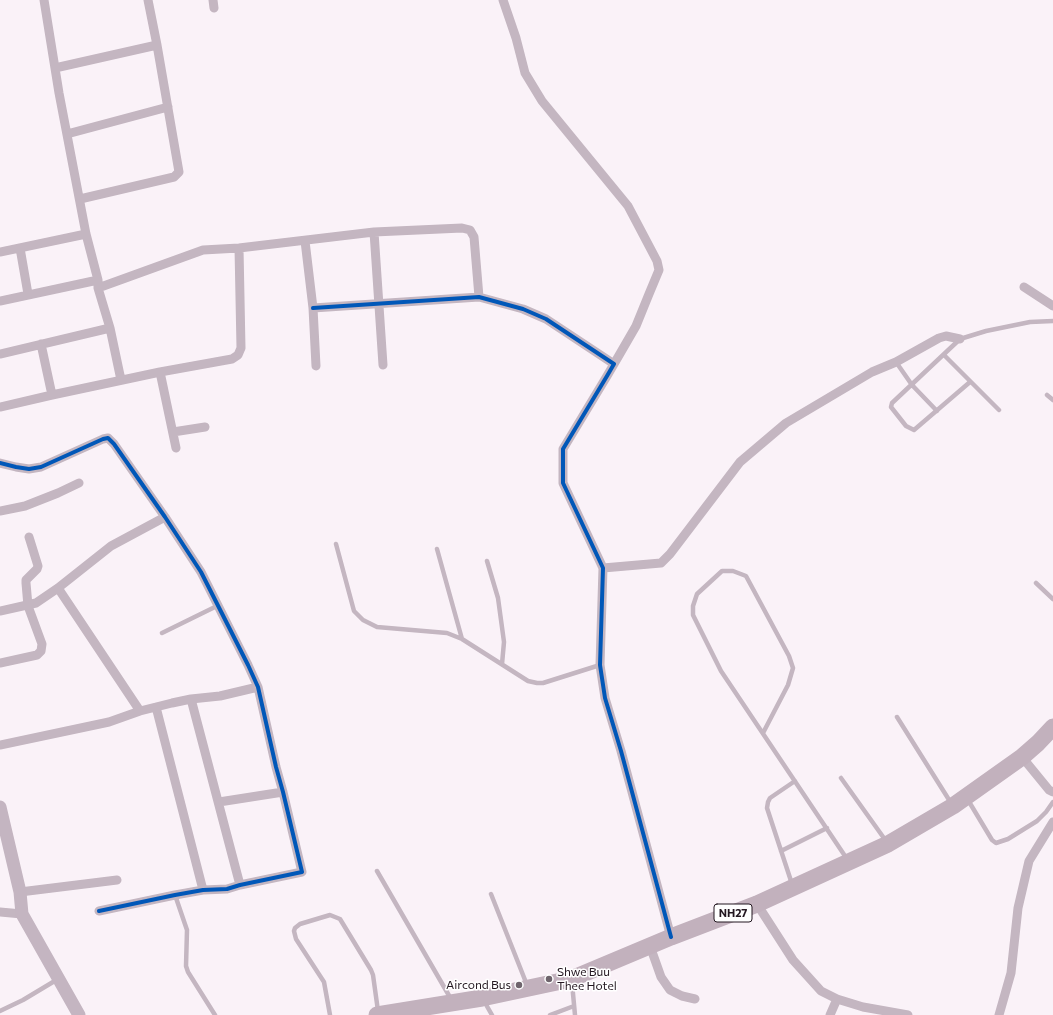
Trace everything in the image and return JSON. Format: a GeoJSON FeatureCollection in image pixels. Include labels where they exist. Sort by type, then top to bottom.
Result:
{"type":"FeatureCollection","features":[{"type":"Feature","properties":{"kind":"highway","name":"NH27"},"geometry":{"type":"LineString","coordinates":[[378,1015],[482,998],[571,979],[671,936],[757,904],[888,844],[953,806],[1022,757],[1053,727]]}},
{"type":"Feature","properties":{"kind":"street"},"geometry":{"type":"LineString","coordinates":[[44,0],[86,234],[110,328],[121,380]]}},
{"type":"Feature","properties":{"kind":"street"},"geometry":{"type":"LineString","coordinates":[[80,199],[174,177],[178,172],[158,45],[148,0]]}},
{"type":"Feature","properties":{"kind":"street"},"geometry":{"type":"LineString","coordinates":[[503,0],[516,38],[525,73],[538,96],[573,141],[628,206],[657,261],[659,270],[636,326],[608,376],[563,449],[564,483],[602,568],[600,665],[605,698],[621,751],[671,936]]}},
{"type":"Feature","properties":{"kind":"street"},"geometry":{"type":"LineString","coordinates":[[55,68],[158,45]]}},
{"type":"Feature","properties":{"kind":"street"},"geometry":{"type":"LineString","coordinates":[[67,134],[168,107]]}},
{"type":"Feature","properties":{"kind":"street"},"geometry":{"type":"LineString","coordinates":[[0,301],[28,294],[98,284],[203,250],[306,241],[374,232],[462,228],[470,230],[474,237],[478,297]]}},
{"type":"Feature","properties":{"kind":"street"},"geometry":{"type":"LineString","coordinates":[[374,232],[383,365]]}},
{"type":"Feature","properties":{"kind":"street"},"geometry":{"type":"LineString","coordinates":[[0,252],[86,234]]}},
{"type":"Feature","properties":{"kind":"street"},"geometry":{"type":"LineString","coordinates":[[306,241],[313,308],[316,366]]}},
{"type":"Feature","properties":{"kind":"street"},"geometry":{"type":"LineString","coordinates":[[20,248],[28,294]]}},
{"type":"Feature","properties":{"kind":"street"},"geometry":{"type":"LineString","coordinates":[[0,407],[121,380],[232,359],[238,355],[241,348],[239,248]]}},
{"type":"Feature","properties":{"kind":"street"},"geometry":{"type":"LineString","coordinates":[[1024,287],[1053,306]]}},
{"type":"Feature","properties":{"kind":"street"},"geometry":{"type":"LineString","coordinates":[[313,308],[478,297],[523,309],[546,319],[614,364]]}},
{"type":"Feature","properties":{"kind":"street"},"geometry":{"type":"LineString","coordinates":[[0,354],[110,328]]}},
{"type":"Feature","properties":{"kind":"street"},"geometry":{"type":"LineString","coordinates":[[602,568],[661,563],[740,462],[786,423],[872,372],[896,362],[939,338],[946,336],[960,339]]}},
{"type":"Feature","properties":{"kind":"street"},"geometry":{"type":"LineString","coordinates":[[41,344],[52,395]]}},
{"type":"Feature","properties":{"kind":"street"},"geometry":{"type":"LineString","coordinates":[[160,372],[176,448]]}},
{"type":"Feature","properties":{"kind":"street"},"geometry":{"type":"LineString","coordinates":[[173,432],[205,427]]}},
{"type":"Feature","properties":{"kind":"street"},"geometry":{"type":"LineString","coordinates":[[0,462],[29,469],[40,467],[103,439],[108,438],[114,444],[201,572],[219,605],[258,687],[302,872],[240,884],[227,889],[203,890],[175,895],[99,912]]}},
{"type":"Feature","properties":{"kind":"street"},"geometry":{"type":"LineString","coordinates":[[0,511],[25,506],[79,483]]}},
{"type":"Feature","properties":{"kind":"street"},"geometry":{"type":"LineString","coordinates":[[0,611],[36,603],[58,588],[111,546],[165,517]]}},
{"type":"Feature","properties":{"kind":"street"},"geometry":{"type":"LineString","coordinates":[[0,663],[37,655],[41,652],[42,644],[28,606],[26,580],[38,566],[29,537]]}},
{"type":"Feature","properties":{"kind":"street"},"geometry":{"type":"LineString","coordinates":[[58,588],[140,710]]}},
{"type":"Feature","properties":{"kind":"street"},"geometry":{"type":"LineString","coordinates":[[0,745],[109,722],[140,710],[192,699],[220,696],[258,687]]}},
{"type":"Feature","properties":{"kind":"street"},"geometry":{"type":"LineString","coordinates":[[192,699],[240,884]]}},
{"type":"Feature","properties":{"kind":"street"},"geometry":{"type":"LineString","coordinates":[[156,707],[203,890]]}},
{"type":"Feature","properties":{"kind":"street"},"geometry":{"type":"LineString","coordinates":[[1022,757],[1049,790],[1053,792]]}},
{"type":"Feature","properties":{"kind":"street"},"geometry":{"type":"LineString","coordinates":[[219,802],[283,792]]}},
{"type":"Feature","properties":{"kind":"street"},"geometry":{"type":"LineString","coordinates":[[0,807],[20,892],[22,914],[79,1015]]}},
{"type":"Feature","properties":{"kind":"street"},"geometry":{"type":"LineString","coordinates":[[999,1015],[1011,973],[1018,908],[1029,861],[1053,822]]}},
{"type":"Feature","properties":{"kind":"street"},"geometry":{"type":"LineString","coordinates":[[20,892],[117,880]]}},
{"type":"Feature","properties":{"kind":"street"},"geometry":{"type":"LineString","coordinates":[[757,904],[793,960],[821,991],[837,999],[862,1007],[908,1015]]}},
{"type":"Feature","properties":{"kind":"street"},"geometry":{"type":"LineString","coordinates":[[0,912],[22,914]]}},
{"type":"Feature","properties":{"kind":"street"},"geometry":{"type":"LineString","coordinates":[[650,946],[661,977],[670,990],[682,996],[694,999]]}},
{"type":"Feature","properties":{"kind":"street"},"geometry":{"type":"LineString","coordinates":[[830,1015],[837,999]]}},
{"type":"Feature","properties":{"kind":"lane"},"geometry":{"type":"LineString","coordinates":[[970,382],[914,430],[906,426],[891,406],[892,403],[960,339],[986,331],[1023,324],[1053,321]]}},
{"type":"Feature","properties":{"kind":"lane"},"geometry":{"type":"LineString","coordinates":[[944,355],[999,410]]}},
{"type":"Feature","properties":{"kind":"lane"},"geometry":{"type":"LineString","coordinates":[[896,362],[912,385],[937,410]]}},
{"type":"Feature","properties":{"kind":"lane"},"geometry":{"type":"LineString","coordinates":[[1047,395],[1053,400]]}},
{"type":"Feature","properties":{"kind":"lane"},"geometry":{"type":"LineString","coordinates":[[336,544],[354,611],[363,620],[377,627],[447,633],[462,639],[528,680],[543,683],[600,665]]}},
{"type":"Feature","properties":{"kind":"lane"},"geometry":{"type":"LineString","coordinates":[[437,549],[462,639]]}},
{"type":"Feature","properties":{"kind":"lane"},"geometry":{"type":"LineString","coordinates":[[487,561],[498,598],[504,642],[502,664]]}},
{"type":"Feature","properties":{"kind":"lane"},"geometry":{"type":"LineString","coordinates":[[763,733],[788,685],[793,668],[789,656],[746,576],[733,571],[722,571],[697,594],[693,606],[694,615],[721,671],[849,862]]}},
{"type":"Feature","properties":{"kind":"lane"},"geometry":{"type":"LineString","coordinates":[[1036,583],[1053,599]]}},
{"type":"Feature","properties":{"kind":"lane"},"geometry":{"type":"LineString","coordinates":[[162,633],[219,605]]}},
{"type":"Feature","properties":{"kind":"lane"},"geometry":{"type":"LineString","coordinates":[[897,717],[953,806]]}},
{"type":"Feature","properties":{"kind":"lane"},"geometry":{"type":"LineString","coordinates":[[841,778],[888,844]]}},
{"type":"Feature","properties":{"kind":"lane"},"geometry":{"type":"LineString","coordinates":[[793,888],[767,808],[770,798],[796,781]]}},
{"type":"Feature","properties":{"kind":"lane"},"geometry":{"type":"LineString","coordinates":[[966,797],[992,840],[996,842],[1008,839],[1037,821],[1053,802]]}},
{"type":"Feature","properties":{"kind":"lane"},"geometry":{"type":"LineString","coordinates":[[781,851],[827,828]]}},
{"type":"Feature","properties":{"kind":"lane"},"geometry":{"type":"LineString","coordinates":[[377,871],[453,1002]]}},
{"type":"Feature","properties":{"kind":"lane"},"geometry":{"type":"LineString","coordinates":[[491,894],[528,988]]}},
{"type":"Feature","properties":{"kind":"lane"},"geometry":{"type":"LineString","coordinates":[[175,895],[187,930],[186,966],[188,972],[215,1015]]}},
{"type":"Feature","properties":{"kind":"lane"},"geometry":{"type":"LineString","coordinates":[[330,1015],[324,982],[296,939],[294,932],[295,928],[300,924],[330,914],[340,919],[371,970],[378,1015]]}},
{"type":"Feature","properties":{"kind":"lane"},"geometry":{"type":"LineString","coordinates":[[0,1011],[23,1000],[59,978]]}},
{"type":"Feature","properties":{"kind":"lane"},"geometry":{"type":"LineString","coordinates":[[571,979],[575,1015]]}},
{"type":"Feature","properties":{"kind":"lane"},"geometry":{"type":"LineString","coordinates":[[482,998],[492,1015]]}},
{"type":"Feature","properties":{"kind":"lane"},"geometry":{"type":"LineString","coordinates":[[550,1015],[574,1006]]}},
{"type":"Feature","properties":{"kind":"cycle path"},"geometry":{"type":"LineString","coordinates":[[313,308],[479,297],[523,309],[546,319],[614,364],[563,449],[563,483],[603,568],[600,665],[605,698],[621,751],[671,937]]}},
{"type":"Feature","properties":{"kind":"cycle path"},"geometry":{"type":"LineString","coordinates":[[0,463],[29,469],[41,467],[103,439],[108,438],[114,444],[201,572],[258,687],[302,872],[227,889],[203,890],[99,911]]}},
{"type":"Feature","properties":{"kind":"place","name":"Shwe Buu Thee Hotel"},"geometry":{"type":"Point","coordinates":[549,979]}},
{"type":"Feature","properties":{"kind":"place","name":"Aircond Bus"},"geometry":{"type":"Point","coordinates":[519,985]}}]}
